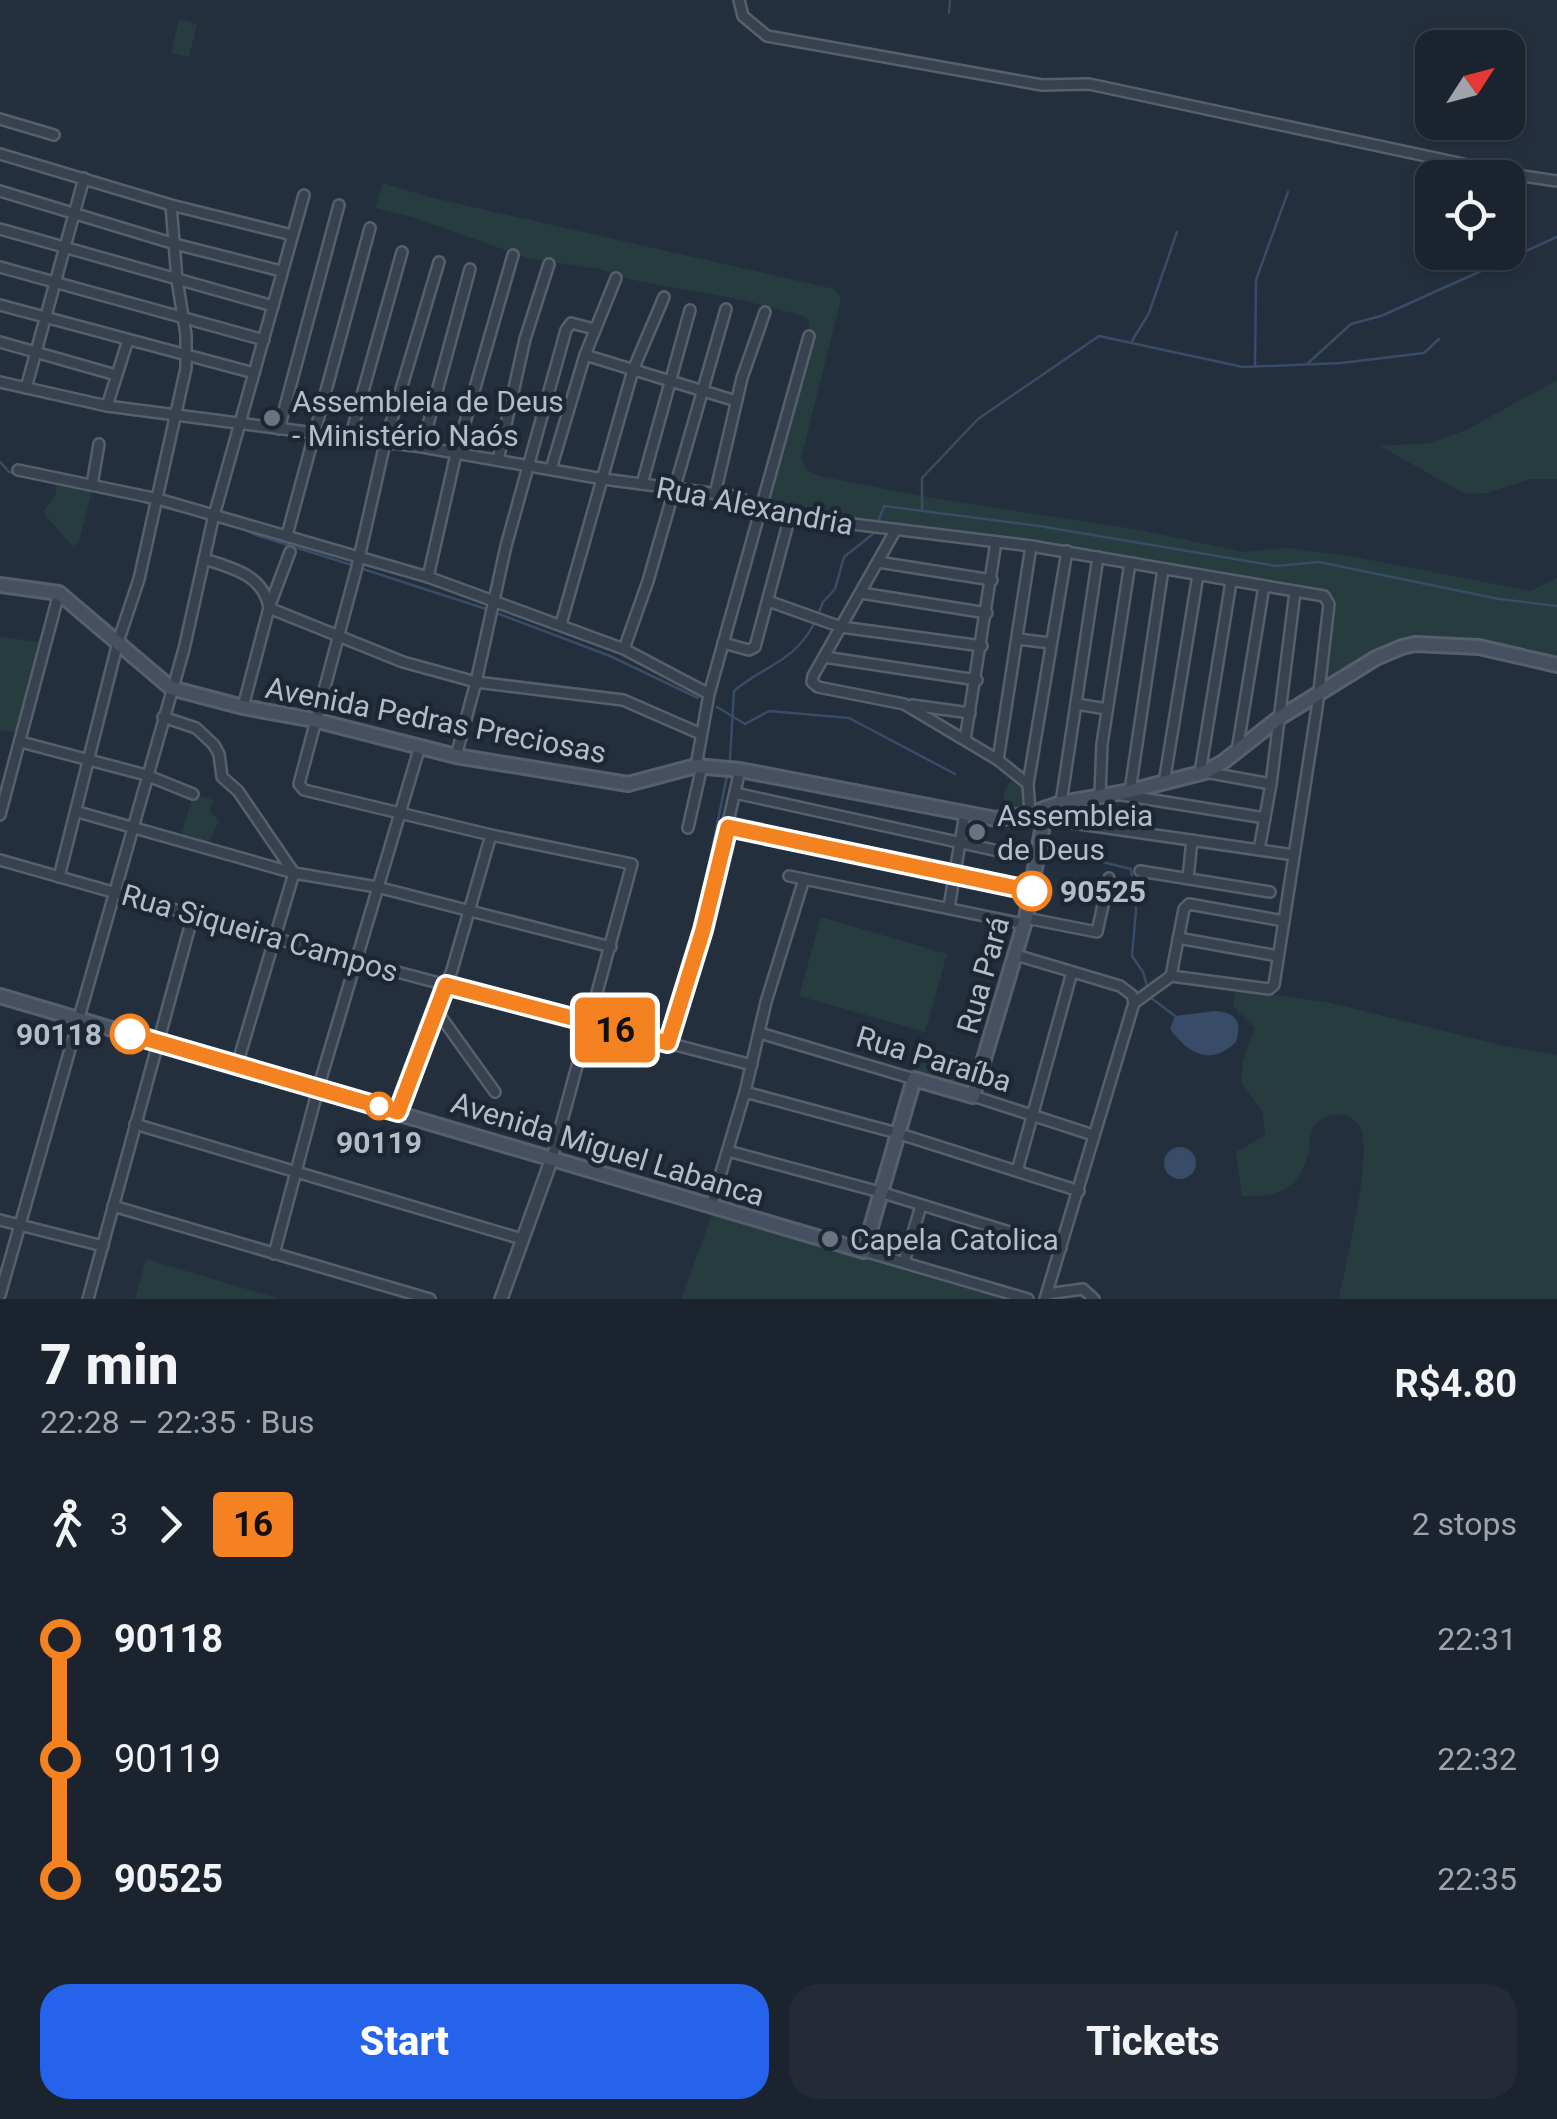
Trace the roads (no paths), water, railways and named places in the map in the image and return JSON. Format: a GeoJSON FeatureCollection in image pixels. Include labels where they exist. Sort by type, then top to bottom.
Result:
{"type":"FeatureCollection","features":[{"type":"Feature","properties":{"kind":"main road"},"geometry":{"type":"LineString","coordinates":[[0,585],[59,593],[170,688]]}},
{"type":"Feature","properties":{"kind":"main road","name":"Avenida Pedras Preciosas"},"geometry":{"type":"LineString","coordinates":[[170,688],[456,756],[628,784],[699,766],[740,770],[996,818],[1045,813],[1061,803],[1203,773],[1279,718],[1376,658],[1416,644],[1479,648],[1557,666]]}},
{"type":"Feature","properties":{"kind":"main road","name":"Rua Pará"},"geometry":{"type":"LineString","coordinates":[[972,1096],[1025,921],[1045,813]]}},
{"type":"Feature","properties":{"kind":"main road","name":"Avenida Miguel Labanca"},"geometry":{"type":"LineString","coordinates":[[0,996],[864,1251]]}},
{"type":"Feature","properties":{"kind":"main road"},"geometry":{"type":"LineString","coordinates":[[864,1251],[914,1079]]}},
{"type":"Feature","properties":{"kind":"main road","name":"Rua Paraíba"},"geometry":{"type":"LineString","coordinates":[[914,1079],[972,1096]]}},
{"type":"Feature","properties":{"kind":"street"},"geometry":{"type":"LineString","coordinates":[[739,0],[744,16],[766,36],[1042,85],[1089,84],[1557,181]]}},
{"type":"Feature","properties":{"kind":"street"},"geometry":{"type":"LineString","coordinates":[[0,119],[54,135]]}},
{"type":"Feature","properties":{"kind":"street"},"geometry":{"type":"LineString","coordinates":[[0,154],[171,205],[292,235]]}},
{"type":"Feature","properties":{"kind":"street"},"geometry":{"type":"LineString","coordinates":[[26,388],[84,178]]}},
{"type":"Feature","properties":{"kind":"street"},"geometry":{"type":"LineString","coordinates":[[0,192],[281,271]]}},
{"type":"Feature","properties":{"kind":"street"},"geometry":{"type":"LineString","coordinates":[[9,1299],[0,1296],[184,649],[213,521],[304,195]]}},
{"type":"Feature","properties":{"kind":"street"},"geometry":{"type":"LineString","coordinates":[[59,877],[118,642],[139,579],[177,417],[186,354],[171,205]]}},
{"type":"Feature","properties":{"kind":"street"},"geometry":{"type":"LineString","coordinates":[[279,428],[339,206]]}},
{"type":"Feature","properties":{"kind":"street"},"geometry":{"type":"LineString","coordinates":[[287,535],[370,228]]}},
{"type":"Feature","properties":{"kind":"street"},"geometry":{"type":"LineString","coordinates":[[0,229],[272,306]]}},
{"type":"Feature","properties":{"kind":"street"},"geometry":{"type":"LineString","coordinates":[[350,438],[402,252]]}},
{"type":"Feature","properties":{"kind":"street"},"geometry":{"type":"LineString","coordinates":[[428,577],[456,454],[513,255]]}},
{"type":"Feature","properties":{"kind":"street"},"geometry":{"type":"LineString","coordinates":[[439,262],[386,442],[299,784],[304,790],[400,814],[628,861],[633,866],[552,1158],[502,1299]]}},
{"type":"Feature","properties":{"kind":"street"},"geometry":{"type":"LineString","coordinates":[[498,460],[520,356],[549,264]]}},
{"type":"Feature","properties":{"kind":"street"},"geometry":{"type":"LineString","coordinates":[[0,266],[264,340]]}},
{"type":"Feature","properties":{"kind":"street"},"geometry":{"type":"LineString","coordinates":[[422,447],[470,269]]}},
{"type":"Feature","properties":{"kind":"street"},"geometry":{"type":"LineString","coordinates":[[551,470],[585,355],[616,278]]}},
{"type":"Feature","properties":{"kind":"street"},"geometry":{"type":"LineString","coordinates":[[561,624],[633,370],[664,298]]}},
{"type":"Feature","properties":{"kind":"street"},"geometry":{"type":"LineString","coordinates":[[0,305],[254,373]]}},
{"type":"Feature","properties":{"kind":"street"},"geometry":{"type":"LineString","coordinates":[[624,649],[726,309]]}},
{"type":"Feature","properties":{"kind":"street"},"geometry":{"type":"LineString","coordinates":[[642,484],[690,310]]}},
{"type":"Feature","properties":{"kind":"street"},"geometry":{"type":"LineString","coordinates":[[716,494],[736,401],[765,312]]}},
{"type":"Feature","properties":{"kind":"street"},"geometry":{"type":"LineString","coordinates":[[456,756],[506,546],[566,330],[570,323],[594,329]]}},
{"type":"Feature","properties":{"kind":"street"},"geometry":{"type":"LineString","coordinates":[[688,828],[709,694],[809,336]]}},
{"type":"Feature","properties":{"kind":"street"},"geometry":{"type":"LineString","coordinates":[[107,406],[128,340]]}},
{"type":"Feature","properties":{"kind":"street"},"geometry":{"type":"LineString","coordinates":[[0,342],[116,375]]}},
{"type":"Feature","properties":{"kind":"street"},"geometry":{"type":"LineString","coordinates":[[585,355],[736,401]]}},
{"type":"Feature","properties":{"kind":"street","name":"Rua Alexandria"},"geometry":{"type":"LineString","coordinates":[[0,382],[107,406],[422,447],[744,499],[790,516],[1067,551],[1324,596],[1329,604],[1318,694]]}},
{"type":"Feature","properties":{"kind":"street"},"geometry":{"type":"LineString","coordinates":[[92,485],[100,444]]}},
{"type":"Feature","properties":{"kind":"street"},"geometry":{"type":"LineString","coordinates":[[18,470],[157,500],[213,521],[287,535],[428,577],[624,649],[709,694]]}},
{"type":"Feature","properties":{"kind":"street"},"geometry":{"type":"LineString","coordinates":[[723,643],[754,648],[790,516]]}},
{"type":"Feature","properties":{"kind":"street"},"geometry":{"type":"LineString","coordinates":[[895,532],[812,679],[818,687],[970,713]]}},
{"type":"Feature","properties":{"kind":"street"},"geometry":{"type":"LineString","coordinates":[[965,740],[996,542]]}},
{"type":"Feature","properties":{"kind":"street"},"geometry":{"type":"LineString","coordinates":[[998,760],[1031,546]]}},
{"type":"Feature","properties":{"kind":"street"},"geometry":{"type":"LineString","coordinates":[[1030,814],[1028,784],[1067,551]]}},
{"type":"Feature","properties":{"kind":"street"},"geometry":{"type":"LineString","coordinates":[[243,707],[270,606],[290,552]]}},
{"type":"Feature","properties":{"kind":"street"},"geometry":{"type":"LineString","coordinates":[[1061,803],[1098,556]]}},
{"type":"Feature","properties":{"kind":"street"},"geometry":{"type":"LineString","coordinates":[[204,559],[247,574],[256,581],[270,606],[338,638],[403,662],[476,682],[623,700],[702,734]]}},
{"type":"Feature","properties":{"kind":"street"},"geometry":{"type":"LineString","coordinates":[[878,562],[992,580]]}},
{"type":"Feature","properties":{"kind":"street"},"geometry":{"type":"LineString","coordinates":[[1130,562],[1107,709],[1107,794],[1265,818]]}},
{"type":"Feature","properties":{"kind":"street"},"geometry":{"type":"LineString","coordinates":[[1130,791],[1163,568]]}},
{"type":"Feature","properties":{"kind":"street"},"geometry":{"type":"LineString","coordinates":[[1164,783],[1198,575]]}},
{"type":"Feature","properties":{"kind":"street"},"geometry":{"type":"LineString","coordinates":[[1231,582],[1203,773],[1271,784]]}},
{"type":"Feature","properties":{"kind":"street"},"geometry":{"type":"LineString","coordinates":[[1236,752],[1264,586]]}},
{"type":"Feature","properties":{"kind":"street"},"geometry":{"type":"LineString","coordinates":[[1259,850],[1295,592]]}},
{"type":"Feature","properties":{"kind":"street"},"geometry":{"type":"LineString","coordinates":[[1,810],[59,593]]}},
{"type":"Feature","properties":{"kind":"street"},"geometry":{"type":"LineString","coordinates":[[861,594],[987,613]]}},
{"type":"Feature","properties":{"kind":"street"},"geometry":{"type":"LineString","coordinates":[[768,601],[841,627],[982,646]]}},
{"type":"Feature","properties":{"kind":"street"},"geometry":{"type":"LineString","coordinates":[[1018,639],[1050,643]]}},
{"type":"Feature","properties":{"kind":"street"},"geometry":{"type":"LineString","coordinates":[[824,657],[977,680]]}},
{"type":"Feature","properties":{"kind":"street"},"geometry":{"type":"LineString","coordinates":[[1171,976],[1269,989],[1274,985],[1318,694]]}},
{"type":"Feature","properties":{"kind":"street"},"geometry":{"type":"LineString","coordinates":[[904,704],[998,760],[1028,784]]}},
{"type":"Feature","properties":{"kind":"street"},"geometry":{"type":"LineString","coordinates":[[1076,704],[1107,709]]}},
{"type":"Feature","properties":{"kind":"street"},"geometry":{"type":"LineString","coordinates":[[164,717],[196,728],[214,745],[220,754],[222,776],[238,792],[294,873]]}},
{"type":"Feature","properties":{"kind":"street"},"geometry":{"type":"LineString","coordinates":[[20,742],[146,776],[193,794]]}},
{"type":"Feature","properties":{"kind":"street"},"geometry":{"type":"LineString","coordinates":[[274,1254],[318,1088],[420,746]]}},
{"type":"Feature","properties":{"kind":"street"},"geometry":{"type":"LineString","coordinates":[[668,1043],[703,930],[740,770]]}},
{"type":"Feature","properties":{"kind":"street"},"geometry":{"type":"LineString","coordinates":[[736,793],[1039,860]]}},
{"type":"Feature","properties":{"kind":"street"},"geometry":{"type":"LineString","coordinates":[[78,812],[294,873],[377,887],[610,948]]}},
{"type":"Feature","properties":{"kind":"street"},"geometry":{"type":"LineString","coordinates":[[1045,813],[1294,855]]}},
{"type":"Feature","properties":{"kind":"street"},"geometry":{"type":"LineString","coordinates":[[948,907],[964,814]]}},
{"type":"Feature","properties":{"kind":"street"},"geometry":{"type":"LineString","coordinates":[[728,827],[1032,891]]}},
{"type":"Feature","properties":{"kind":"street"},"geometry":{"type":"LineString","coordinates":[[398,1112],[446,985],[491,835]]}},
{"type":"Feature","properties":{"kind":"street"},"geometry":{"type":"LineString","coordinates":[[1188,878],[1192,840]]}},
{"type":"Feature","properties":{"kind":"street","name":"Rua Siqueira Campos"},"geometry":{"type":"LineString","coordinates":[[0,860],[355,962],[752,1065]]}},
{"type":"Feature","properties":{"kind":"street"},"geometry":{"type":"LineString","coordinates":[[1140,871],[1270,892]]}},
{"type":"Feature","properties":{"kind":"street"},"geometry":{"type":"LineString","coordinates":[[237,1065],[294,873]]}},
{"type":"Feature","properties":{"kind":"street"},"geometry":{"type":"LineString","coordinates":[[788,876],[1097,932],[1109,878]]}},
{"type":"Feature","properties":{"kind":"street"},"geometry":{"type":"LineString","coordinates":[[711,1206],[804,879]]}},
{"type":"Feature","properties":{"kind":"street"},"geometry":{"type":"LineString","coordinates":[[1134,1003],[1171,976],[1184,909],[1189,904],[1284,921]]}},
{"type":"Feature","properties":{"kind":"street"},"geometry":{"type":"LineString","coordinates":[[88,1299],[193,915]]}},
{"type":"Feature","properties":{"kind":"street"},"geometry":{"type":"LineString","coordinates":[[1178,938],[1278,956]]}},
{"type":"Feature","properties":{"kind":"street"},"geometry":{"type":"LineString","coordinates":[[1016,955],[1120,986],[1132,995],[1134,1003],[1046,1296],[1083,1289],[1094,1299]]}},
{"type":"Feature","properties":{"kind":"street"},"geometry":{"type":"LineString","coordinates":[[1017,1172],[1072,972]]}},
{"type":"Feature","properties":{"kind":"street"},"geometry":{"type":"LineString","coordinates":[[436,1010],[495,1092]]}},
{"type":"Feature","properties":{"kind":"street","name":"Rua Paraíba"},"geometry":{"type":"LineString","coordinates":[[760,1033],[914,1079]]}},
{"type":"Feature","properties":{"kind":"street"},"geometry":{"type":"LineString","coordinates":[[745,1092],[898,1133],[1078,1191]]}},
{"type":"Feature","properties":{"kind":"street","name":"Rua Paraíba"},"geometry":{"type":"LineString","coordinates":[[972,1096],[1094,1134]]}},
{"type":"Feature","properties":{"kind":"street"},"geometry":{"type":"LineString","coordinates":[[134,1124],[522,1238]]}},
{"type":"Feature","properties":{"kind":"street"},"geometry":{"type":"LineString","coordinates":[[728,1150],[1061,1248]]}},
{"type":"Feature","properties":{"kind":"street"},"geometry":{"type":"LineString","coordinates":[[113,1206],[430,1299]]}},
{"type":"Feature","properties":{"kind":"street"},"geometry":{"type":"LineString","coordinates":[[904,1262],[921,1206]]}},
{"type":"Feature","properties":{"kind":"street"},"geometry":{"type":"LineString","coordinates":[[0,1220],[103,1246]]}},
{"type":"Feature","properties":{"kind":"street","name":"Avenida Miguel Labanca"},"geometry":{"type":"LineString","coordinates":[[864,1251],[1028,1299]]}},
{"type":"Feature","properties":{"kind":"water"},"geometry":{"type":"Polygon","coordinates":[[[1216,1011],[1233,1016],[1238,1029],[1236,1042],[1217,1054],[1192,1050],[1170,1029],[1175,1016],[1216,1011]]]}},
{"type":"Feature","properties":{"kind":"water"},"geometry":{"type":"Polygon","coordinates":[[[1180,1147],[1191,1152],[1196,1163],[1191,1174],[1180,1179],[1169,1174],[1164,1163],[1169,1152],[1180,1147]]]}},
{"type":"Feature","properties":{"kind":"waterway"},"geometry":{"type":"LineString","coordinates":[[949,13],[950,0]]}},
{"type":"Feature","properties":{"kind":"waterway"},"geometry":{"type":"LineString","coordinates":[[1255,365],[1256,280],[1288,192]]}},
{"type":"Feature","properties":{"kind":"waterway"},"geometry":{"type":"LineString","coordinates":[[1132,341],[1149,313],[1177,232]]}},
{"type":"Feature","properties":{"kind":"waterway"},"geometry":{"type":"LineString","coordinates":[[1307,364],[1351,324],[1381,316],[1557,237]]}},
{"type":"Feature","properties":{"kind":"waterway"},"geometry":{"type":"LineString","coordinates":[[922,509],[922,478],[978,419],[1099,336],[1243,367],[1341,363],[1424,353],[1439,339]]}},
{"type":"Feature","properties":{"kind":"waterway"},"geometry":{"type":"LineString","coordinates":[[0,462],[9,472],[29,477]]}},
{"type":"Feature","properties":{"kind":"waterway"},"geometry":{"type":"LineString","coordinates":[[134,499],[150,504]]}},
{"type":"Feature","properties":{"kind":"waterway"},"geometry":{"type":"LineString","coordinates":[[158,506],[208,518]]}},
{"type":"Feature","properties":{"kind":"waterway"},"geometry":{"type":"LineString","coordinates":[[878,522],[884,506],[1039,526],[1276,566],[1319,562],[1499,599],[1557,606]]}},
{"type":"Feature","properties":{"kind":"waterway"},"geometry":{"type":"LineString","coordinates":[[235,525],[355,566]]}},
{"type":"Feature","properties":{"kind":"waterway"},"geometry":{"type":"LineString","coordinates":[[819,612],[835,589],[844,557],[873,534]]}},
{"type":"Feature","properties":{"kind":"waterway"},"geometry":{"type":"LineString","coordinates":[[363,569],[486,609]]}},
{"type":"Feature","properties":{"kind":"waterway"},"geometry":{"type":"LineString","coordinates":[[499,614],[610,656],[698,698]]}},
{"type":"Feature","properties":{"kind":"waterway"},"geometry":{"type":"LineString","coordinates":[[730,759],[734,691],[797,648],[814,624]]}},
{"type":"Feature","properties":{"kind":"waterway"},"geometry":{"type":"LineString","coordinates":[[717,707],[745,724],[769,711],[849,718],[955,774]]}},
{"type":"Feature","properties":{"kind":"waterway"},"geometry":{"type":"LineString","coordinates":[[706,879],[727,776]]}},
{"type":"Feature","properties":{"kind":"waterway"},"geometry":{"type":"LineString","coordinates":[[1078,856],[1131,869],[1136,910],[1132,956],[1148,989]]}},
{"type":"Feature","properties":{"kind":"waterway"},"geometry":{"type":"LineString","coordinates":[[1150,997],[1175,1016]]}},
{"type":"Feature","properties":{"kind":"place","name":"Assembleia de Deus - Ministério Naós"},"geometry":{"type":"Point","coordinates":[272,418]}},
{"type":"Feature","properties":{"kind":"place","name":"Assembleia de Deus"},"geometry":{"type":"Point","coordinates":[977,832]}},
{"type":"Feature","properties":{"kind":"place","name":"90525"},"geometry":{"type":"Point","coordinates":[1032,891]}},
{"type":"Feature","properties":{"kind":"place","name":"90118"},"geometry":{"type":"Point","coordinates":[130,1034]}},
{"type":"Feature","properties":{"kind":"place","name":"90119"},"geometry":{"type":"Point","coordinates":[379,1106]}},
{"type":"Feature","properties":{"kind":"place","name":"Capela Catolica"},"geometry":{"type":"Point","coordinates":[830,1239]}}]}
